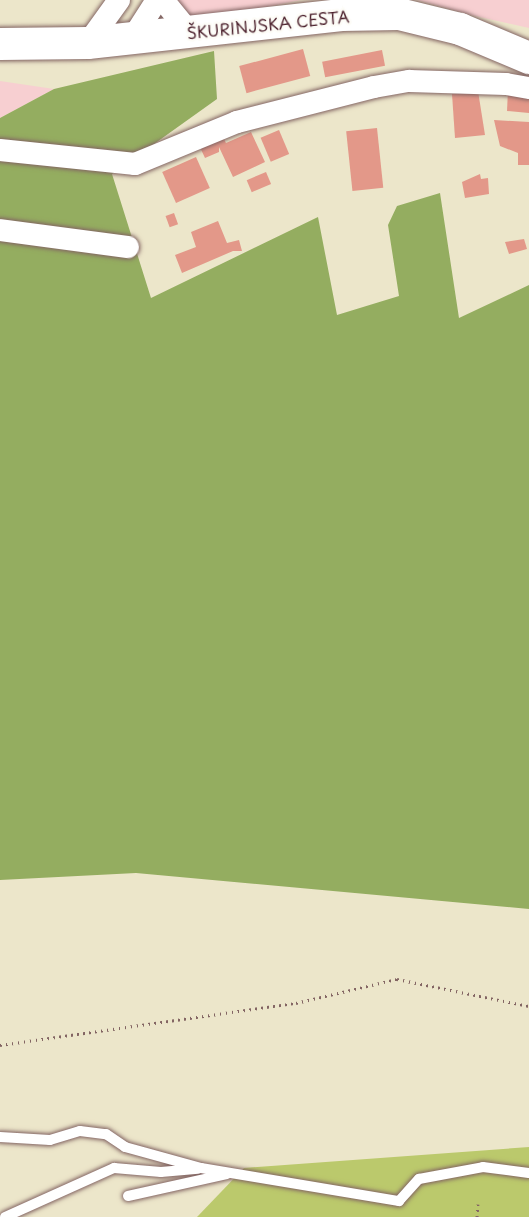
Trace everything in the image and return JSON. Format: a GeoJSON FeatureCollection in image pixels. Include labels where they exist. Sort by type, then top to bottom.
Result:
{"type":"FeatureCollection","features":[{"type":"Feature","properties":{"kind":"street"},"geometry":{"type":"LineString","coordinates":[[88,43],[119,0]]}},
{"type":"Feature","properties":{"kind":"street"},"geometry":{"type":"LineString","coordinates":[[132,39],[157,0]]}},
{"type":"Feature","properties":{"kind":"street"},"geometry":{"type":"LineString","coordinates":[[163,0],[190,33]]}},
{"type":"Feature","properties":{"kind":"street","name":"ŠKURINJSKA CESTA"},"geometry":{"type":"LineString","coordinates":[[0,44],[88,43],[340,15],[399,14],[460,29],[529,58]]}},
{"type":"Feature","properties":{"kind":"street"},"geometry":{"type":"LineString","coordinates":[[0,150],[135,164],[237,122],[374,87],[409,81],[506,84],[529,88]]}},
{"type":"Feature","properties":{"kind":"street"},"geometry":{"type":"LineString","coordinates":[[0,230],[128,248]]}},
{"type":"Feature","properties":{"kind":"lane"},"geometry":{"type":"LineString","coordinates":[[0,1137],[50,1140],[80,1131],[106,1134],[125,1147],[201,1168],[399,1201],[419,1179],[483,1167],[529,1173]]}},
{"type":"Feature","properties":{"kind":"lane"},"geometry":{"type":"LineString","coordinates":[[5,1217],[114,1168],[161,1172],[201,1168]]}},
{"type":"Feature","properties":{"kind":"lane"},"geometry":{"type":"LineString","coordinates":[[128,1196],[231,1173]]}},
{"type":"Feature","properties":{"kind":"path"},"geometry":{"type":"LineString","coordinates":[[0,1045],[296,1003],[397,979],[529,1006]]}},
{"type":"Feature","properties":{"kind":"path"},"geometry":{"type":"LineString","coordinates":[[477,1217],[478,1204]]}},
{"type":"Feature","properties":{"kind":"shaded area"},"geometry":{"type":"Polygon","coordinates":[[[177,0],[301,0],[192,22],[177,0]]]}},
{"type":"Feature","properties":{"kind":"shaded area"},"geometry":{"type":"Polygon","coordinates":[[[417,0],[529,0],[529,28],[475,16],[417,0]]]}},
{"type":"Feature","properties":{"kind":"shaded area"},"geometry":{"type":"Polygon","coordinates":[[[0,81],[54,89],[0,118],[0,81]]]}},
{"type":"Feature","properties":{"kind":"green space"},"geometry":{"type":"Polygon","coordinates":[[[214,51],[217,99],[112,174],[151,298],[318,217],[337,315],[399,296],[388,225],[397,206],[440,193],[459,318],[529,285],[529,909],[136,873],[0,880],[0,118],[54,89],[214,51]]]}},
{"type":"Feature","properties":{"kind":"green space"},"geometry":{"type":"Polygon","coordinates":[[[529,1147],[529,1217],[197,1217],[244,1168],[529,1147]]]}},
{"type":"Feature","properties":{"kind":"building"},"geometry":{"type":"Polygon","coordinates":[[[303,49],[310,76],[246,93],[239,66],[303,49]]]}},
{"type":"Feature","properties":{"kind":"building"},"geometry":{"type":"Polygon","coordinates":[[[382,50],[385,66],[325,77],[322,62],[382,50]]]}},
{"type":"Feature","properties":{"kind":"building"},"geometry":{"type":"Polygon","coordinates":[[[508,90],[529,94],[529,113],[507,111],[508,90]]]}},
{"type":"Feature","properties":{"kind":"building"},"geometry":{"type":"Polygon","coordinates":[[[478,91],[485,135],[455,138],[452,94],[478,91]]]}},
{"type":"Feature","properties":{"kind":"building"},"geometry":{"type":"Polygon","coordinates":[[[494,120],[529,122],[529,165],[518,165],[518,153],[500,146],[494,120]]]}},
{"type":"Feature","properties":{"kind":"building"},"geometry":{"type":"Polygon","coordinates":[[[377,128],[383,188],[352,191],[346,131],[377,128]]]}},
{"type":"Feature","properties":{"kind":"building"},"geometry":{"type":"Polygon","coordinates":[[[279,130],[289,154],[271,162],[261,138],[279,130]]]}},
{"type":"Feature","properties":{"kind":"building"},"geometry":{"type":"Polygon","coordinates":[[[251,132],[265,162],[233,177],[219,147],[219,152],[205,158],[198,143],[221,133],[226,143],[251,132]]]}},
{"type":"Feature","properties":{"kind":"building"},"geometry":{"type":"Polygon","coordinates":[[[196,157],[210,188],[176,203],[162,172],[196,157]]]}},
{"type":"Feature","properties":{"kind":"building"},"geometry":{"type":"Polygon","coordinates":[[[266,172],[271,184],[252,192],[247,180],[266,172]]]}},
{"type":"Feature","properties":{"kind":"building"},"geometry":{"type":"Polygon","coordinates":[[[480,174],[481,179],[488,178],[489,194],[465,198],[462,182],[480,174]]]}},
{"type":"Feature","properties":{"kind":"building"},"geometry":{"type":"Polygon","coordinates":[[[174,213],[178,224],[170,227],[166,216],[174,213]]]}},
{"type":"Feature","properties":{"kind":"building"},"geometry":{"type":"Polygon","coordinates":[[[218,221],[227,243],[239,240],[242,251],[233,251],[182,273],[175,255],[196,247],[191,232],[218,221]]]}},
{"type":"Feature","properties":{"kind":"building"},"geometry":{"type":"Polygon","coordinates":[[[524,239],[527,249],[509,254],[505,242],[524,239]]]}}]}
